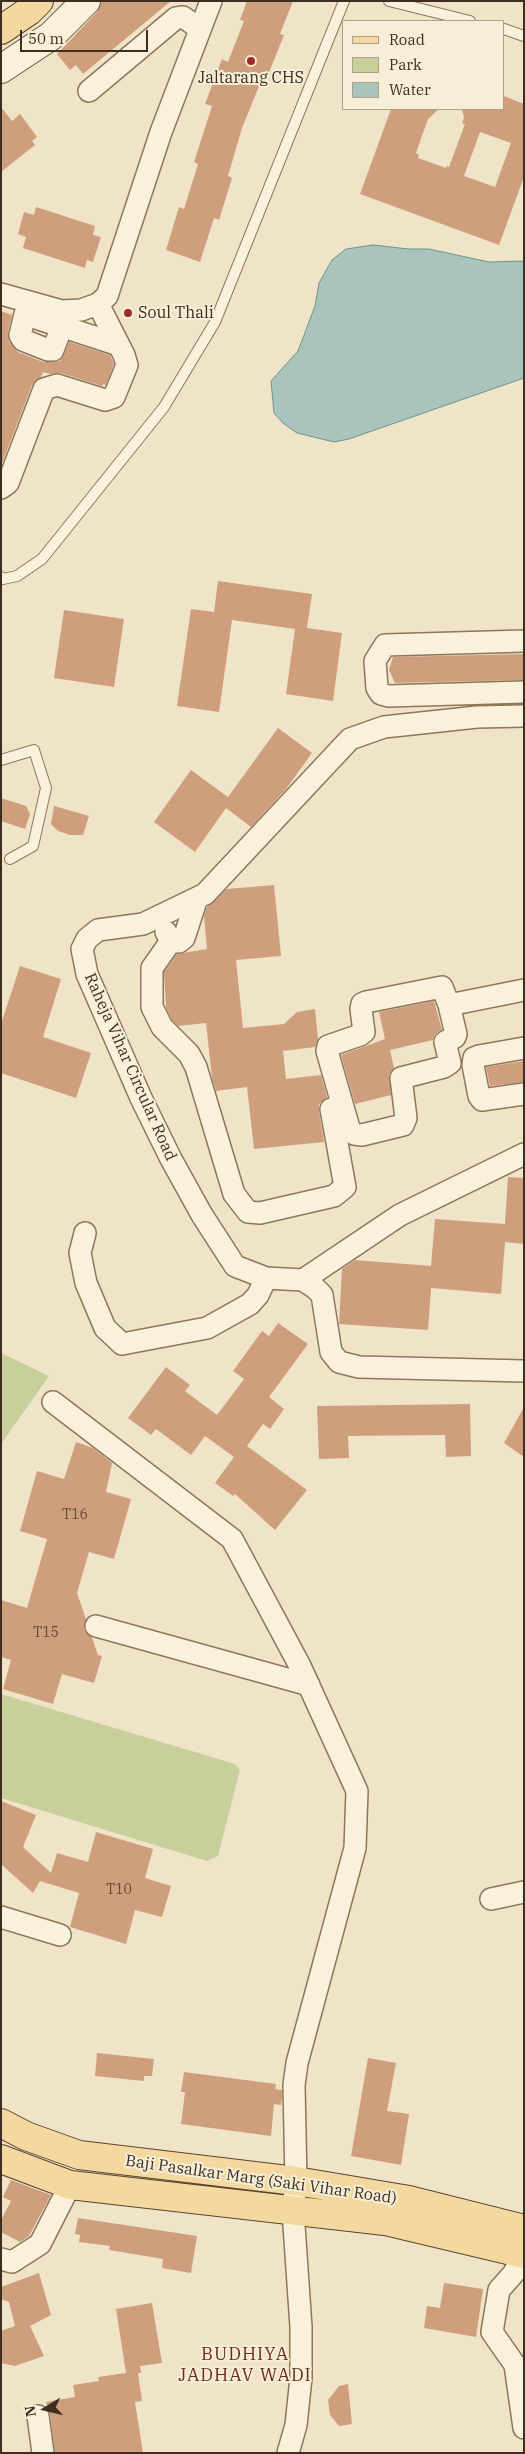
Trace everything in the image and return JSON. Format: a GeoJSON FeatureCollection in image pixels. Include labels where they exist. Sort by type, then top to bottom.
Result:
{"type":"FeatureCollection","features":[{"type":"Feature","properties":{"kind":"main road"},"geometry":{"type":"LineString","coordinates":[[1,30],[29,11],[39,1]]}},
{"type":"Feature","properties":{"kind":"main road","name":"Baji Pasalkar Marg (Saki Vihar Road)"},"geometry":{"type":"LineString","coordinates":[[1,2124],[26,2136],[79,2155],[296,2181],[409,2200],[524,2242]]}},
{"type":"Feature","properties":{"kind":"main road","name":"Baji Pasalkar Marg (Saki Vihar Road)"},"geometry":{"type":"LineString","coordinates":[[1,2159],[70,2184],[385,2221],[524,2242]]}},
{"type":"Feature","properties":{"kind":"street"},"geometry":{"type":"LineString","coordinates":[[1,69],[51,36],[86,1]]}},
{"type":"Feature","properties":{"kind":"street"},"geometry":{"type":"LineString","coordinates":[[1,294],[62,311],[81,310],[98,304],[106,296],[161,132],[211,1]]}},
{"type":"Feature","properties":{"kind":"street"},"geometry":{"type":"LineString","coordinates":[[89,91],[176,18],[183,17],[200,29]]}},
{"type":"Feature","properties":{"kind":"street"},"geometry":{"type":"LineString","coordinates":[[1,488],[8,483],[44,389],[57,385],[105,400],[114,397],[127,365],[98,304]]}},
{"type":"Feature","properties":{"kind":"street"},"geometry":{"type":"LineString","coordinates":[[1,306],[119,345]]}},
{"type":"Feature","properties":{"kind":"street"},"geometry":{"type":"LineString","coordinates":[[524,641],[385,646],[375,661],[377,688],[381,694],[388,696],[524,692]]}},
{"type":"Feature","properties":{"kind":"street"},"geometry":{"type":"LineString","coordinates":[[477,716],[478,694]]}},
{"type":"Feature","properties":{"kind":"street","name":"Raheja Vihar Circular Road"},"geometry":{"type":"LineString","coordinates":[[303,1280],[266,1278],[236,1266],[202,1215],[171,1159],[141,1098],[87,974],[82,949],[87,939],[98,930],[142,924],[205,894],[350,739],[384,727],[477,716],[524,716]]}},
{"type":"Feature","properties":{"kind":"street"},"geometry":{"type":"LineString","coordinates":[[172,942],[179,942],[184,938],[197,898]]}},
{"type":"Feature","properties":{"kind":"street"},"geometry":{"type":"LineString","coordinates":[[163,914],[167,934],[172,942]]}},
{"type":"Feature","properties":{"kind":"street"},"geometry":{"type":"LineString","coordinates":[[172,942],[152,968],[152,1007],[162,1027],[189,1054],[196,1067],[234,1194],[248,1212],[260,1213],[334,1196],[345,1187],[330,1103]]}},
{"type":"Feature","properties":{"kind":"street"},"geometry":{"type":"LineString","coordinates":[[442,986],[449,1005],[456,1034],[455,1037],[445,1042],[450,1064],[401,1078],[406,1118],[402,1125],[362,1135],[354,1134],[346,1118],[327,1051],[328,1046],[364,1032],[361,1009],[362,1004],[366,1002],[442,986]]}},
{"type":"Feature","properties":{"kind":"street"},"geometry":{"type":"LineString","coordinates":[[449,1005],[524,990]]}},
{"type":"Feature","properties":{"kind":"street"},"geometry":{"type":"LineString","coordinates":[[524,1048],[479,1056],[474,1058],[473,1064],[478,1096],[482,1100],[524,1094]]}},
{"type":"Feature","properties":{"kind":"street"},"geometry":{"type":"LineString","coordinates":[[524,1154],[400,1216],[303,1280],[322,1295],[331,1352],[339,1362],[359,1367],[524,1371]]}},
{"type":"Feature","properties":{"kind":"street"},"geometry":{"type":"LineString","coordinates":[[85,1233],[80,1252],[86,1283],[105,1328],[122,1344],[207,1328],[250,1304],[258,1295],[266,1278]]}},
{"type":"Feature","properties":{"kind":"street"},"geometry":{"type":"LineString","coordinates":[[53,1402],[232,1539],[309,1685],[357,1791],[355,1848],[297,2063],[294,2085],[296,2181],[292,2211],[301,2327],[301,2378],[296,2425],[288,2453]]}},
{"type":"Feature","properties":{"kind":"street"},"geometry":{"type":"LineString","coordinates":[[96,1626],[309,1685]]}},
{"type":"Feature","properties":{"kind":"street"},"geometry":{"type":"LineString","coordinates":[[491,1899],[524,1892]]}},
{"type":"Feature","properties":{"kind":"street"},"geometry":{"type":"LineString","coordinates":[[1,1917],[60,1935]]}},
{"type":"Feature","properties":{"kind":"street"},"geometry":{"type":"LineString","coordinates":[[1,2259],[12,2262],[40,2244],[70,2184]]}},
{"type":"Feature","properties":{"kind":"street"},"geometry":{"type":"LineString","coordinates":[[524,2242],[514,2273],[499,2290],[492,2332],[515,2365],[524,2428]]}},
{"type":"Feature","properties":{"kind":"street"},"geometry":{"type":"LineString","coordinates":[[38,2416],[43,2453]]}},
{"type":"Feature","properties":{"kind":"lane"},"geometry":{"type":"LineString","coordinates":[[1,577],[3,579],[17,576],[42,559],[164,407],[216,322],[344,1]]}},
{"type":"Feature","properties":{"kind":"lane"},"geometry":{"type":"LineString","coordinates":[[389,1],[466,20]]}},
{"type":"Feature","properties":{"kind":"lane"},"geometry":{"type":"LineString","coordinates":[[505,30],[524,36]]}},
{"type":"Feature","properties":{"kind":"lane"},"geometry":{"type":"LineString","coordinates":[[1,760],[34,750],[46,788],[33,846],[10,859]]}},
{"type":"Feature","properties":{"kind":"green space"},"geometry":{"type":"Polygon","coordinates":[[[1,1353],[49,1376],[1,1444],[1,1353]]]}},
{"type":"Feature","properties":{"kind":"green space"},"geometry":{"type":"Polygon","coordinates":[[[1,1694],[235,1764],[240,1770],[218,1856],[207,1861],[1,1798],[1,1694]]]}},
{"type":"Feature","properties":{"kind":"water"},"geometry":{"type":"Polygon","coordinates":[[[373,245],[429,249],[489,262],[524,261],[524,378],[349,439],[334,442],[297,433],[284,424],[274,413],[271,381],[298,351],[315,306],[319,283],[332,260],[346,249],[373,245]]]}},
{"type":"Feature","properties":{"kind":"building"},"geometry":{"type":"Polygon","coordinates":[[[101,1],[171,1],[83,74],[76,65],[70,70],[57,54],[97,12],[101,1]]]}},
{"type":"Feature","properties":{"kind":"building"},"geometry":{"type":"Polygon","coordinates":[[[247,1],[293,1],[280,34],[284,35],[266,80],[262,79],[242,128],[228,176],[232,178],[219,220],[214,218],[200,262],[166,250],[179,207],[184,209],[198,164],[194,162],[212,106],[205,104],[222,59],[228,62],[244,21],[240,20],[247,1]]]}},
{"type":"Feature","properties":{"kind":"building"},"geometry":{"type":"Polygon","coordinates":[[[505,96],[524,104],[524,177],[499,245],[360,194],[391,110],[438,110],[428,119],[416,153],[419,155],[418,158],[446,168],[446,166],[449,167],[465,124],[462,123],[464,118],[462,110],[505,110],[505,96]],[[480,132],[464,176],[495,187],[511,143],[480,132]]]}},
{"type":"Feature","properties":{"kind":"building"},"geometry":{"type":"Polygon","coordinates":[[[1,107],[12,121],[20,114],[37,137],[32,141],[35,145],[1,172],[1,107]]]}},
{"type":"Feature","properties":{"kind":"building"},"geometry":{"type":"Polygon","coordinates":[[[36,207],[95,226],[93,235],[101,237],[93,262],[87,260],[85,268],[23,248],[26,237],[18,234],[24,212],[34,215],[36,207]]]}},
{"type":"Feature","properties":{"kind":"building"},"geometry":{"type":"Polygon","coordinates":[[[1,311],[12,315],[8,332],[9,341],[18,352],[43,362],[60,361],[69,342],[110,355],[114,364],[106,385],[103,384],[102,386],[61,373],[50,374],[43,372],[41,377],[32,385],[1,466],[1,311]]]}},
{"type":"Feature","properties":{"kind":"building"},"geometry":{"type":"Polygon","coordinates":[[[218,581],[312,594],[307,628],[342,633],[333,701],[286,694],[295,629],[232,620],[219,712],[177,706],[191,609],[214,612],[218,581]]]}},
{"type":"Feature","properties":{"kind":"building"},"geometry":{"type":"Polygon","coordinates":[[[64,610],[124,619],[114,687],[54,678],[64,610]]]}},
{"type":"Feature","properties":{"kind":"building"},"geometry":{"type":"Polygon","coordinates":[[[524,654],[524,680],[395,683],[389,670],[393,657],[524,654]]]}},
{"type":"Feature","properties":{"kind":"building"},"geometry":{"type":"Polygon","coordinates":[[[278,728],[312,753],[286,789],[251,827],[226,808],[195,852],[154,822],[191,770],[228,797],[278,728]]]}},
{"type":"Feature","properties":{"kind":"building"},"geometry":{"type":"Polygon","coordinates":[[[1,798],[26,806],[30,814],[25,829],[1,821],[1,798]]]}},
{"type":"Feature","properties":{"kind":"building"},"geometry":{"type":"Polygon","coordinates":[[[54,806],[89,816],[83,835],[70,835],[58,831],[51,824],[54,806]]]}},
{"type":"Feature","properties":{"kind":"building"},"geometry":{"type":"Polygon","coordinates":[[[274,885],[281,956],[236,960],[243,1028],[284,1024],[297,1012],[315,1009],[318,1039],[315,1047],[283,1051],[286,1079],[321,1075],[327,1097],[319,1104],[324,1142],[254,1149],[247,1087],[216,1091],[212,1078],[206,1023],[178,1026],[172,1020],[166,1008],[164,972],[177,954],[207,949],[204,916],[207,907],[227,889],[274,885]]]}},
{"type":"Feature","properties":{"kind":"building"},"geometry":{"type":"Polygon","coordinates":[[[20,966],[61,979],[43,1037],[91,1053],[76,1098],[1,1073],[1,1024],[20,966]]]}},
{"type":"Feature","properties":{"kind":"building"},"geometry":{"type":"Polygon","coordinates":[[[434,1001],[442,1030],[435,1034],[433,1040],[390,1050],[394,1068],[389,1074],[391,1095],[355,1104],[341,1055],[385,1039],[379,1012],[434,1001]]]}},
{"type":"Feature","properties":{"kind":"building"},"geometry":{"type":"Polygon","coordinates":[[[524,1061],[524,1082],[490,1086],[486,1067],[524,1061]]]}},
{"type":"Feature","properties":{"kind":"building"},"geometry":{"type":"Polygon","coordinates":[[[508,1177],[524,1178],[524,1244],[505,1242],[501,1294],[431,1288],[428,1330],[339,1324],[342,1269],[355,1260],[431,1266],[435,1219],[505,1224],[508,1177]]]}},
{"type":"Feature","properties":{"kind":"building"},"geometry":{"type":"Polygon","coordinates":[[[278,1323],[308,1344],[269,1397],[284,1409],[270,1429],[263,1424],[247,1446],[307,1490],[275,1530],[235,1494],[233,1496],[215,1483],[234,1457],[205,1436],[191,1455],[156,1429],[151,1435],[128,1418],[166,1367],[190,1385],[185,1391],[217,1415],[244,1379],[233,1371],[262,1331],[269,1336],[278,1323]]]}},
{"type":"Feature","properties":{"kind":"building"},"geometry":{"type":"Polygon","coordinates":[[[470,1404],[471,1456],[446,1457],[445,1435],[348,1436],[349,1458],[319,1459],[317,1406],[470,1404]]]}},
{"type":"Feature","properties":{"kind":"building"},"geometry":{"type":"Polygon","coordinates":[[[524,1407],[524,1457],[504,1443],[524,1407]]]}},
{"type":"Feature","properties":{"kind":"building"},"geometry":{"type":"Polygon","coordinates":[[[76,1442],[93,1448],[112,1463],[106,1492],[131,1499],[114,1559],[89,1552],[77,1593],[86,1619],[84,1630],[92,1638],[98,1655],[102,1656],[94,1683],[62,1674],[53,1704],[3,1689],[11,1660],[1,1657],[1,1600],[27,1608],[47,1539],[20,1531],[37,1471],[64,1479],[76,1442]]]}},
{"type":"Feature","properties":{"kind":"building"},"geometry":{"type":"Polygon","coordinates":[[[1,1801],[36,1815],[23,1847],[51,1873],[57,1853],[88,1862],[96,1832],[153,1849],[145,1878],[171,1886],[162,1917],[135,1910],[126,1944],[70,1927],[79,1893],[40,1881],[33,1893],[1,1864],[1,1801]]]}},
{"type":"Feature","properties":{"kind":"building"},"geometry":{"type":"Polygon","coordinates":[[[97,2053],[154,2059],[152,2076],[144,2076],[144,2081],[95,2076],[97,2053]]]}},
{"type":"Feature","properties":{"kind":"building"},"geometry":{"type":"Polygon","coordinates":[[[368,2058],[396,2063],[387,2111],[409,2114],[401,2165],[351,2156],[368,2058]]]}},
{"type":"Feature","properties":{"kind":"building"},"geometry":{"type":"Polygon","coordinates":[[[184,2072],[276,2084],[275,2089],[282,2090],[282,2099],[281,2105],[274,2104],[271,2136],[181,2124],[185,2092],[181,2092],[184,2072]]]}},
{"type":"Feature","properties":{"kind":"building"},"geometry":{"type":"Polygon","coordinates":[[[11,2180],[51,2195],[29,2236],[20,2242],[1,2232],[1,2220],[11,2201],[3,2197],[11,2180]]]}},
{"type":"Feature","properties":{"kind":"building"},"geometry":{"type":"Polygon","coordinates":[[[78,2218],[197,2236],[191,2273],[162,2268],[163,2259],[109,2250],[110,2246],[79,2242],[80,2235],[75,2234],[78,2218]]]}},
{"type":"Feature","properties":{"kind":"building"},"geometry":{"type":"Polygon","coordinates":[[[39,2273],[51,2315],[30,2326],[44,2356],[15,2366],[1,2363],[1,2331],[15,2326],[9,2302],[1,2299],[1,2287],[39,2273]]]}},
{"type":"Feature","properties":{"kind":"building"},"geometry":{"type":"Polygon","coordinates":[[[444,2283],[483,2289],[476,2337],[424,2328],[427,2306],[440,2308],[444,2283]]]}},
{"type":"Feature","properties":{"kind":"building"},"geometry":{"type":"Polygon","coordinates":[[[152,2303],[162,2363],[140,2366],[141,2373],[138,2373],[142,2401],[135,2402],[143,2453],[55,2453],[50,2414],[46,2402],[75,2397],[73,2385],[99,2381],[98,2377],[126,2373],[116,2309],[152,2303]]]}},
{"type":"Feature","properties":{"kind":"building"},"geometry":{"type":"Polygon","coordinates":[[[348,2384],[352,2424],[339,2426],[330,2415],[328,2400],[339,2386],[348,2384]]]}},
{"type":"Feature","properties":{"kind":"place","name":"Jaltarang CHS"},"geometry":{"type":"Point","coordinates":[251,61]}},
{"type":"Feature","properties":{"kind":"place","name":"Soul Thali"},"geometry":{"type":"Point","coordinates":[128,313]}},
{"type":"Feature","properties":{"kind":"district","name":"BUDHIYA JADHAV WADI"},"geometry":{"type":"Point","coordinates":[245,2365]}}]}
